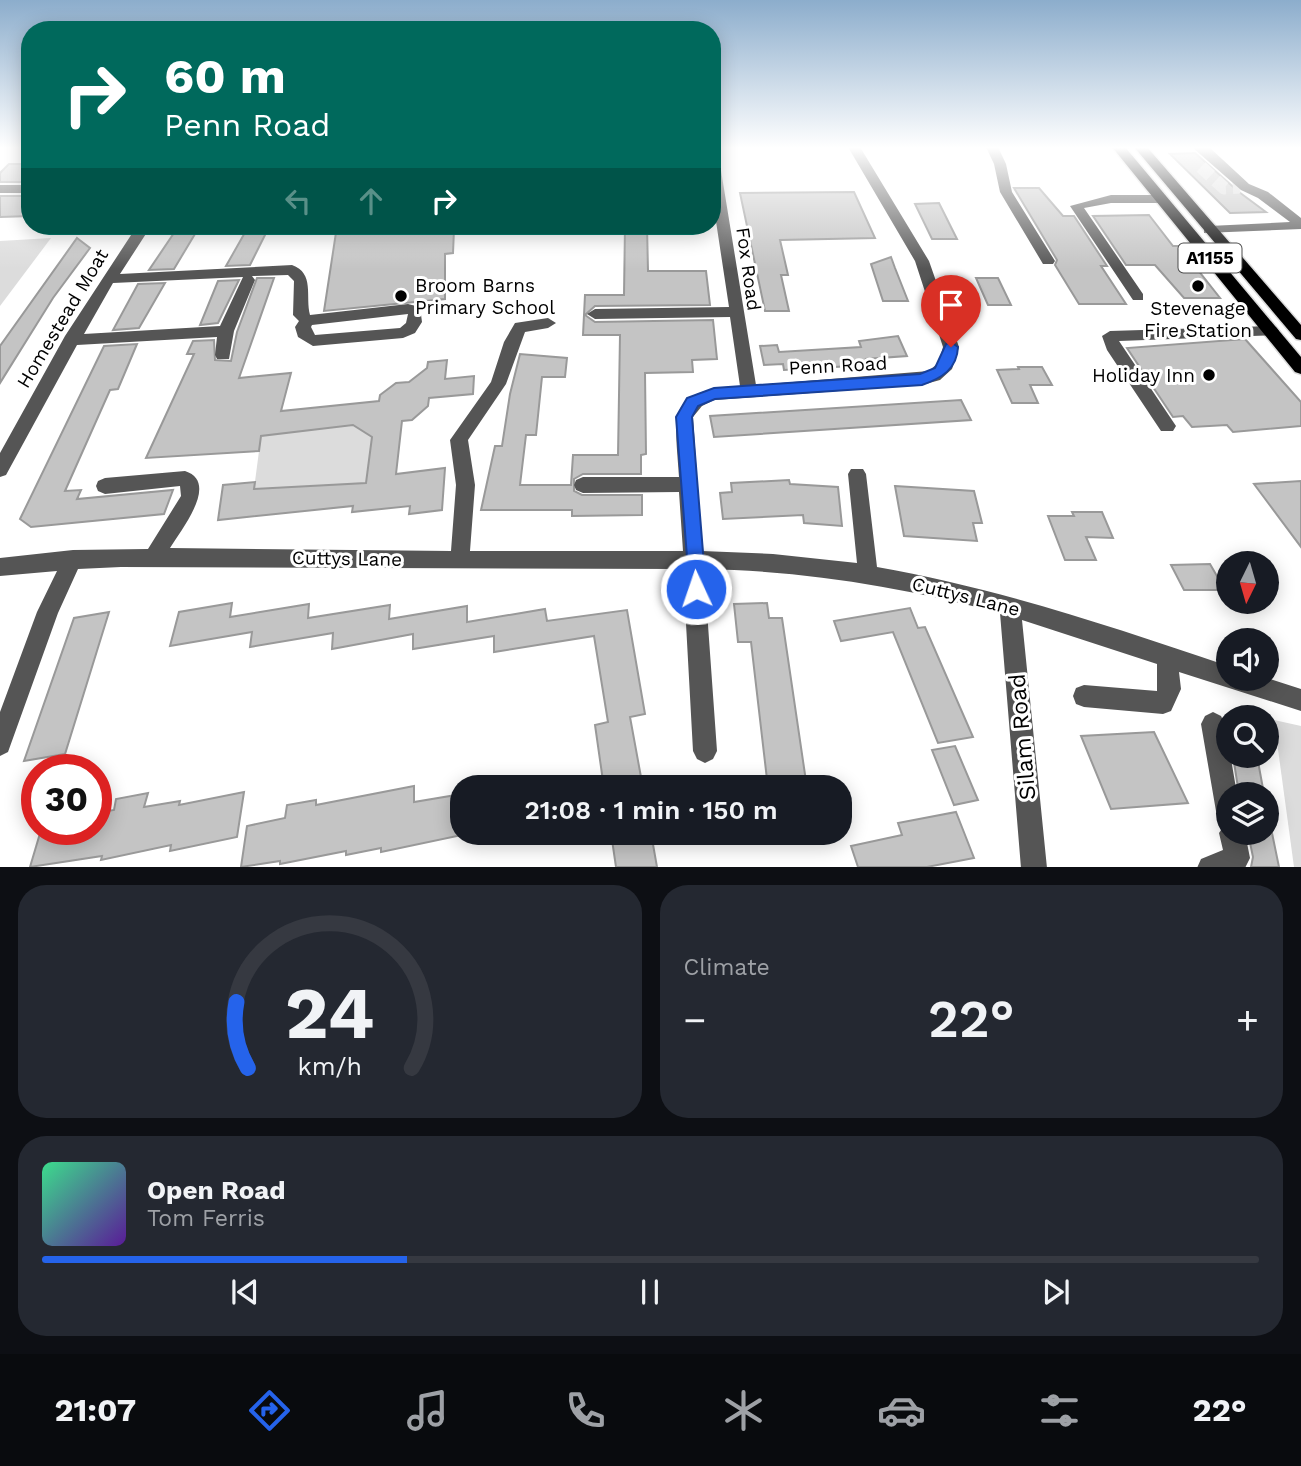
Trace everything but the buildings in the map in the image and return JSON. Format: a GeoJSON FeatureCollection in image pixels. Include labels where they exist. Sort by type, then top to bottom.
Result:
{"type":"FeatureCollection","features":[{"type":"Feature","properties":{"kind":"main road","name":"A1155"},"geometry":{"type":"LineString","coordinates":[[1151,187],[1301,368]]}},
{"type":"Feature","properties":{"kind":"main road","name":"A1155"},"geometry":{"type":"LineString","coordinates":[[1173,187],[1301,335]]}},
{"type":"Feature","properties":{"kind":"street","name":"Penn Road"},"geometry":{"type":"LineString","coordinates":[[695,562],[684,417],[687,409],[702,397],[749,391],[910,381],[934,376],[950,357],[948,336],[922,261],[878,187]]}},
{"type":"Feature","properties":{"kind":"street"},"geometry":{"type":"LineString","coordinates":[[1005,187],[1048,261]]}},
{"type":"Feature","properties":{"kind":"street"},"geometry":{"type":"LineString","coordinates":[[1243,187],[1263,195],[1301,224]]}},
{"type":"Feature","properties":{"kind":"street"},"geometry":{"type":"LineString","coordinates":[[0,190],[21,189]]}},
{"type":"Feature","properties":{"kind":"street"},"geometry":{"type":"LineString","coordinates":[[1138,297],[1076,206],[1111,200],[1161,200]]}},
{"type":"Feature","properties":{"kind":"street","name":"Fox Road"},"geometry":{"type":"LineString","coordinates":[[721,216],[749,391]]}},
{"type":"Feature","properties":{"kind":"street"},"geometry":{"type":"LineString","coordinates":[[1209,230],[1301,224]]}},
{"type":"Feature","properties":{"kind":"street","name":"Homestead Moat"},"geometry":{"type":"LineString","coordinates":[[0,470],[71,340],[138,235]]}},
{"type":"Feature","properties":{"kind":"street"},"geometry":{"type":"LineString","coordinates":[[108,279],[292,270],[301,280],[301,315],[306,320]]}},
{"type":"Feature","properties":{"kind":"street"},"geometry":{"type":"LineString","coordinates":[[223,355],[226,331],[248,280]]}},
{"type":"Feature","properties":{"kind":"street"},"geometry":{"type":"LineString","coordinates":[[408,309],[415,312],[416,321],[412,329],[403,333],[313,341],[306,337],[303,327],[306,320],[408,309]]}},
{"type":"Feature","properties":{"kind":"street"},"geometry":{"type":"LineString","coordinates":[[595,314],[735,312]]}},
{"type":"Feature","properties":{"kind":"street"},"geometry":{"type":"LineString","coordinates":[[459,560],[467,495],[465,460],[459,440],[469,421],[499,383],[509,341],[520,327],[548,323]]}},
{"type":"Feature","properties":{"kind":"street"},"geometry":{"type":"LineString","coordinates":[[71,340],[226,331]]}},
{"type":"Feature","properties":{"kind":"street"},"geometry":{"type":"LineString","coordinates":[[1167,426],[1113,346],[1110,336],[1271,331]]}},
{"type":"Feature","properties":{"kind":"street"},"geometry":{"type":"LineString","coordinates":[[857,474],[868,574]]}},
{"type":"Feature","properties":{"kind":"street"},"geometry":{"type":"LineString","coordinates":[[105,486],[185,478],[191,487],[190,497],[155,555]]}},
{"type":"Feature","properties":{"kind":"street"},"geometry":{"type":"LineString","coordinates":[[583,485],[690,484]]}},
{"type":"Feature","properties":{"kind":"street","name":"Cuttys Lane"},"geometry":{"type":"LineString","coordinates":[[0,566],[155,555],[765,564],[868,574],[936,586],[1010,606],[1216,673]]}},
{"type":"Feature","properties":{"kind":"street"},"geometry":{"type":"LineString","coordinates":[[0,744],[48,612],[73,559]]}},
{"type":"Feature","properties":{"kind":"street"},"geometry":{"type":"LineString","coordinates":[[695,562],[705,751]]}},
{"type":"Feature","properties":{"kind":"street","name":"Silam Road"},"geometry":{"type":"LineString","coordinates":[[1010,606],[1034,867]]}},
{"type":"Feature","properties":{"kind":"street"},"geometry":{"type":"LineString","coordinates":[[1084,696],[1163,703],[1170,689],[1167,657]]}},
{"type":"Feature","properties":{"kind":"street"},"geometry":{"type":"LineString","coordinates":[[1273,691],[1301,700]]}},
{"type":"Feature","properties":{"kind":"street"},"geometry":{"type":"LineString","coordinates":[[1213,724],[1223,782]]}},
{"type":"Feature","properties":{"kind":"street"},"geometry":{"type":"LineString","coordinates":[[1210,867],[1237,858],[1235,845]]}},
{"type":"Feature","properties":{"kind":"shaded area"},"geometry":{"type":"Polygon","coordinates":[[[51,238],[0,306],[0,241],[51,238]]]}},
{"type":"Feature","properties":{"kind":"shaded area"},"geometry":{"type":"Polygon","coordinates":[[[353,425],[372,437],[364,494],[345,484],[254,489],[261,436],[353,425]]]}},
{"type":"Feature","properties":{"kind":"shaded area"},"geometry":{"type":"Polygon","coordinates":[[[1279,721],[1301,726],[1301,867],[1294,867],[1279,757],[1279,721]]]}},
{"type":"Feature","properties":{"kind":"tunnel"},"geometry":{"type":"LineString","coordinates":[[1223,187],[1233,187]]}},
{"type":"Feature","properties":{"kind":"place","name":"Stevenage Fire Station"},"geometry":{"type":"Point","coordinates":[1198,286]}},
{"type":"Feature","properties":{"kind":"place","name":"Broom Barns Primary School"},"geometry":{"type":"Point","coordinates":[401,296]}},
{"type":"Feature","properties":{"kind":"place","name":"Holiday Inn"},"geometry":{"type":"Point","coordinates":[1209,375]}},
{"type":"Feature","properties":{"kind":"route"},"geometry":{"type":"LineString","coordinates":[[696,589],[684,417],[692,402],[714,394],[922,379],[941,371],[950,357],[951,347]]}}]}
